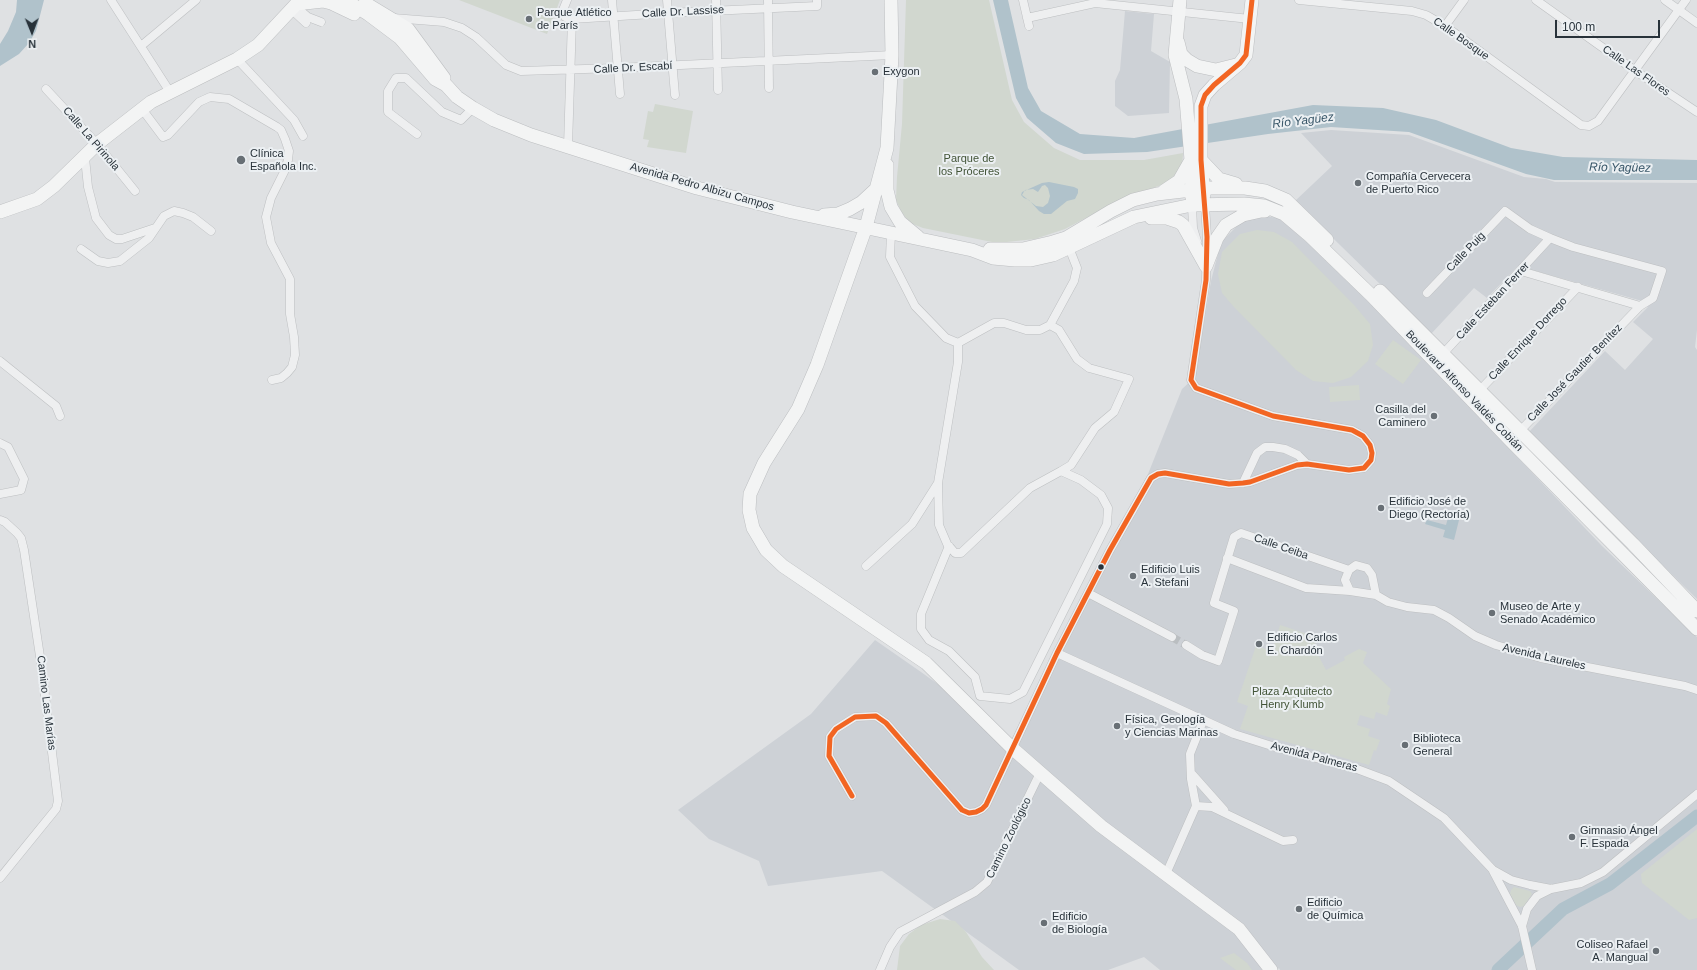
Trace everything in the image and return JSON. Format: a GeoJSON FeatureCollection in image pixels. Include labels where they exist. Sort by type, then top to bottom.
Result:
{"type":"FeatureCollection","features":[{"type":"Feature","properties":{"kind":"main road","name":"Avenida Pedro Albizu Campos"},"geometry":{"type":"LineString","coordinates":[[345,0],[400,38],[435,79],[446,85],[457,97],[494,120],[531,135],[697,188],[812,217],[972,250],[993,258],[1023,260],[1053,255],[1111,210],[1133,200],[1157,194],[1198,189]]}},
{"type":"Feature","properties":{"kind":"main road","name":"Avenida Pedro Albizu Campos"},"geometry":{"type":"LineString","coordinates":[[360,0],[408,29],[443,76],[446,85]]}},
{"type":"Feature","properties":{"kind":"main road"},"geometry":{"type":"LineString","coordinates":[[371,0],[387,9],[390,17]]}},
{"type":"Feature","properties":{"kind":"main road"},"geometry":{"type":"LineString","coordinates":[[891,0],[892,55],[887,148],[887,190],[891,207],[900,222],[920,239]]}},
{"type":"Feature","properties":{"kind":"main road"},"geometry":{"type":"LineString","coordinates":[[1194,121],[1205,95],[1214,84],[1240,63],[1246,55],[1252,0]]}},
{"type":"Feature","properties":{"kind":"main road"},"geometry":{"type":"LineString","coordinates":[[0,212],[37,199],[54,186],[98,144],[142,109],[170,92],[237,59],[258,45],[296,5],[323,1],[331,3],[358,16],[376,20]]}},
{"type":"Feature","properties":{"kind":"main road"},"geometry":{"type":"LineString","coordinates":[[1180,6],[1175,55],[1186,98],[1194,121],[1198,205]]}},
{"type":"Feature","properties":{"kind":"main road"},"geometry":{"type":"LineString","coordinates":[[1176,36],[1181,54],[1197,66],[1216,70],[1225,69],[1240,63]]}},
{"type":"Feature","properties":{"kind":"main road"},"geometry":{"type":"LineString","coordinates":[[887,148],[866,227],[817,365],[798,409],[764,463],[750,494],[749,510],[753,528],[766,550],[783,566],[926,663],[1012,748],[1101,826],[1239,929],[1271,970]]}},
{"type":"Feature","properties":{"kind":"main road"},"geometry":{"type":"LineString","coordinates":[[1196,160],[1219,179],[1245,188]]}},
{"type":"Feature","properties":{"kind":"main road"},"geometry":{"type":"LineString","coordinates":[[1157,194],[1168,189],[1179,181],[1196,160]]}},
{"type":"Feature","properties":{"kind":"main road","name":"Boulevard Alfonso Valdés Cobián"},"geometry":{"type":"LineString","coordinates":[[1198,189],[1245,188],[1265,191],[1286,200],[1515,436],[1590,521],[1697,629]]}},
{"type":"Feature","properties":{"kind":"main road"},"geometry":{"type":"LineString","coordinates":[[812,217],[838,214],[850,209],[862,202],[876,189]]}},
{"type":"Feature","properties":{"kind":"main road","name":"Avenida Pedro Albizu Campos"},"geometry":{"type":"LineString","coordinates":[[1067,243],[1134,217],[1198,205]]}},
{"type":"Feature","properties":{"kind":"main road","name":"Boulevard Alfonso Valdés Cobián"},"geometry":{"type":"LineString","coordinates":[[1198,205],[1264,206],[1284,214],[1310,236],[1371,295],[1440,358],[1479,391],[1515,436],[1567,478],[1697,611]]}},
{"type":"Feature","properties":{"kind":"main road"},"geometry":{"type":"LineString","coordinates":[[1206,266],[1217,238],[1226,225],[1243,215],[1261,211],[1284,214]]}},
{"type":"Feature","properties":{"kind":"main road"},"geometry":{"type":"LineString","coordinates":[[1134,217],[1167,218],[1179,222],[1206,266]]}},
{"type":"Feature","properties":{"kind":"main road"},"geometry":{"type":"LineString","coordinates":[[1567,478],[1567,486],[1587,507],[1590,521]]}},
{"type":"Feature","properties":{"kind":"street"},"geometry":{"type":"LineString","coordinates":[[112,0],[170,92]]}},
{"type":"Feature","properties":{"kind":"street"},"geometry":{"type":"LineString","coordinates":[[141,46],[196,0]]}},
{"type":"Feature","properties":{"kind":"street"},"geometry":{"type":"LineString","coordinates":[[567,0],[563,10],[566,17],[572,19],[568,146]]}},
{"type":"Feature","properties":{"kind":"street"},"geometry":{"type":"LineString","coordinates":[[612,0],[620,94]]}},
{"type":"Feature","properties":{"kind":"street"},"geometry":{"type":"LineString","coordinates":[[667,0],[675,95]]}},
{"type":"Feature","properties":{"kind":"street"},"geometry":{"type":"LineString","coordinates":[[716,0],[718,90]]}},
{"type":"Feature","properties":{"kind":"street"},"geometry":{"type":"LineString","coordinates":[[1023,0],[1029,26]]}},
{"type":"Feature","properties":{"kind":"street","name":"Calle Bosque"},"geometry":{"type":"LineString","coordinates":[[1299,0],[1419,12],[1446,26],[1581,125],[1589,126],[1598,121],[1634,70]]}},
{"type":"Feature","properties":{"kind":"street"},"geometry":{"type":"LineString","coordinates":[[1446,26],[1464,0]]}},
{"type":"Feature","properties":{"kind":"street","name":"Calle Las Flores"},"geometry":{"type":"LineString","coordinates":[[1536,0],[1634,70],[1697,112]]}},
{"type":"Feature","properties":{"kind":"street"},"geometry":{"type":"LineString","coordinates":[[1665,0],[1697,23]]}},
{"type":"Feature","properties":{"kind":"street"},"geometry":{"type":"LineString","coordinates":[[1634,70],[1686,0]]}},
{"type":"Feature","properties":{"kind":"street"},"geometry":{"type":"LineString","coordinates":[[1027,18],[1095,2],[1180,6],[1250,18]]}},
{"type":"Feature","properties":{"kind":"street","name":"Calle Dr. Lassise"},"geometry":{"type":"LineString","coordinates":[[572,19],[716,11],[768,4],[817,3]]}},
{"type":"Feature","properties":{"kind":"street"},"geometry":{"type":"LineString","coordinates":[[768,4],[769,88]]}},
{"type":"Feature","properties":{"kind":"street"},"geometry":{"type":"LineString","coordinates":[[296,5],[308,17],[321,22]]}},
{"type":"Feature","properties":{"kind":"street"},"geometry":{"type":"LineString","coordinates":[[296,5],[306,23]]}},
{"type":"Feature","properties":{"kind":"street","name":"Calle Dr. Escabí"},"geometry":{"type":"LineString","coordinates":[[390,17],[444,22],[462,28],[476,37],[506,64],[521,71],[672,66],[892,55]]}},
{"type":"Feature","properties":{"kind":"street"},"geometry":{"type":"LineString","coordinates":[[237,59],[294,120],[303,136]]}},
{"type":"Feature","properties":{"kind":"street"},"geometry":{"type":"LineString","coordinates":[[417,134],[388,112],[388,91],[396,78],[406,78],[442,112],[461,120],[473,108]]}},
{"type":"Feature","properties":{"kind":"street","name":"Calle La Pirinola"},"geometry":{"type":"LineString","coordinates":[[46,89],[98,144],[135,191]]}},
{"type":"Feature","properties":{"kind":"street"},"geometry":{"type":"LineString","coordinates":[[142,109],[164,137],[168,135],[199,102],[210,98],[229,99],[277,126],[285,139],[289,150],[288,160],[284,172],[271,198],[267,210],[266,222],[271,243],[290,279],[290,314],[295,354],[292,367],[287,373],[281,378],[272,380]]}},
{"type":"Feature","properties":{"kind":"street"},"geometry":{"type":"LineString","coordinates":[[85,158],[88,187],[96,218],[109,235],[116,239],[122,239],[155,228]]}},
{"type":"Feature","properties":{"kind":"street"},"geometry":{"type":"LineString","coordinates":[[1198,205],[1193,228],[1206,266]]}},
{"type":"Feature","properties":{"kind":"street"},"geometry":{"type":"LineString","coordinates":[[852,796],[829,756],[830,737],[836,729],[856,718],[876,716],[886,723],[962,810],[969,813],[976,812],[986,805],[1057,653],[1123,525],[1151,478],[1158,474],[1165,473],[1229,484],[1243,483],[1250,482],[1297,465],[1307,464],[1349,470],[1364,468],[1371,460],[1372,453],[1370,445],[1363,436],[1352,430],[1273,416],[1196,388],[1191,380],[1206,280],[1207,237],[1198,205]]}},
{"type":"Feature","properties":{"kind":"street","name":"Calle Puig"},"geometry":{"type":"LineString","coordinates":[[1427,294],[1505,211],[1530,229],[1550,238]]}},
{"type":"Feature","properties":{"kind":"street"},"geometry":{"type":"LineString","coordinates":[[81,249],[98,261],[117,262],[124,259],[149,238],[164,216],[171,212],[178,212],[193,217],[211,232]]}},
{"type":"Feature","properties":{"kind":"street"},"geometry":{"type":"LineString","coordinates":[[891,233],[890,257],[915,306],[946,338],[958,343]]}},
{"type":"Feature","properties":{"kind":"street"},"geometry":{"type":"LineString","coordinates":[[1521,271],[1640,306],[1653,298],[1662,271],[1573,247],[1550,238]]}},
{"type":"Feature","properties":{"kind":"street","name":"Calle Esteban Ferrer"},"geometry":{"type":"LineString","coordinates":[[1440,358],[1550,238]]}},
{"type":"Feature","properties":{"kind":"street"},"geometry":{"type":"LineString","coordinates":[[958,343],[994,323],[1004,323],[1026,330],[1040,330],[1050,325],[1074,281],[1077,268],[1067,243]]}},
{"type":"Feature","properties":{"kind":"street","name":"Calle Enrique Dorrego"},"geometry":{"type":"LineString","coordinates":[[1479,391],[1578,287]]}},
{"type":"Feature","properties":{"kind":"street","name":"Calle José Gautier Benítez"},"geometry":{"type":"LineString","coordinates":[[1515,436],[1640,306]]}},
{"type":"Feature","properties":{"kind":"street"},"geometry":{"type":"LineString","coordinates":[[958,343],[958,362],[938,483],[939,525],[949,546],[955,553],[961,553],[1030,488],[1072,465],[1095,428],[1114,412],[1129,379],[1089,368],[1077,359],[1058,330],[1050,325]]}},
{"type":"Feature","properties":{"kind":"street"},"geometry":{"type":"LineString","coordinates":[[0,361],[56,406],[60,416]]}},
{"type":"Feature","properties":{"kind":"street"},"geometry":{"type":"LineString","coordinates":[[0,443],[8,447],[24,479],[21,490],[0,494]]}},
{"type":"Feature","properties":{"kind":"street"},"geometry":{"type":"LineString","coordinates":[[1243,483],[1257,453],[1265,447],[1285,449],[1298,455],[1307,464]]}},
{"type":"Feature","properties":{"kind":"street"},"geometry":{"type":"LineString","coordinates":[[949,546],[921,614],[921,630],[929,640],[949,651],[975,677],[980,696],[1010,700],[1023,692],[1107,524],[1108,508],[1102,495],[1081,480],[1060,471]]}},
{"type":"Feature","properties":{"kind":"street"},"geometry":{"type":"LineString","coordinates":[[866,566],[912,524],[938,483]]}},
{"type":"Feature","properties":{"kind":"street","name":"Camino Las Marías"},"geometry":{"type":"LineString","coordinates":[[0,520],[8,524],[18,533],[24,550],[41,663],[58,801],[56,809],[0,878]]}},
{"type":"Feature","properties":{"kind":"street","name":"Calle Ceiba"},"geometry":{"type":"LineString","coordinates":[[1186,645],[1202,655],[1218,661],[1234,611],[1214,603],[1234,537],[1241,533],[1349,570]]}},
{"type":"Feature","properties":{"kind":"street"},"geometry":{"type":"LineString","coordinates":[[1227,558],[1306,588],[1350,591],[1345,580],[1349,570],[1356,565],[1367,568],[1372,575],[1376,595]]}},
{"type":"Feature","properties":{"kind":"street","name":"Avenida Laureles"},"geometry":{"type":"LineString","coordinates":[[1350,591],[1376,595],[1388,602],[1407,607],[1434,610],[1449,618],[1475,636],[1496,646],[1517,653],[1679,685],[1697,690]]}},
{"type":"Feature","properties":{"kind":"street"},"geometry":{"type":"LineString","coordinates":[[1088,593],[1172,637]]}},
{"type":"Feature","properties":{"kind":"street","name":"Avenida Palmeras"},"geometry":{"type":"LineString","coordinates":[[1057,653],[1234,734],[1268,745],[1357,769],[1389,781],[1444,818],[1492,870],[1511,880],[1551,889]]}},
{"type":"Feature","properties":{"kind":"street"},"geometry":{"type":"LineString","coordinates":[[1166,874],[1196,806],[1190,779],[1192,774],[1190,754],[1203,721]]}},
{"type":"Feature","properties":{"kind":"street","name":"Camino Zoológico"},"geometry":{"type":"LineString","coordinates":[[880,970],[890,947],[900,932],[975,892],[987,882],[1040,773]]}},
{"type":"Feature","properties":{"kind":"street"},"geometry":{"type":"LineString","coordinates":[[1192,774],[1228,814]]}},
{"type":"Feature","properties":{"kind":"street","name":"Avenida Palmeras"},"geometry":{"type":"LineString","coordinates":[[1522,926],[1527,909],[1537,896],[1551,889],[1581,883],[1603,872],[1697,794]]}},
{"type":"Feature","properties":{"kind":"street"},"geometry":{"type":"LineString","coordinates":[[1196,806],[1212,807],[1283,840],[1293,840]]}},
{"type":"Feature","properties":{"kind":"street"},"geometry":{"type":"LineString","coordinates":[[1492,870],[1522,926],[1532,970]]}},
{"type":"Feature","properties":{"kind":"shaded area"},"geometry":{"type":"Polygon","coordinates":[[[1125,11],[1154,14],[1151,51],[1170,62],[1169,113],[1128,116],[1115,106],[1115,81],[1120,70],[1125,11]]]}},
{"type":"Feature","properties":{"kind":"shaded area"},"geometry":{"type":"Polygon","coordinates":[[[1331,130],[1409,135],[1524,177],[1546,179],[1555,182],[1697,183],[1697,330],[1695,347],[1697,350],[1697,599],[1528,433],[1605,351],[1625,370],[1653,339],[1633,322],[1648,307],[1642,301],[1518,266],[1487,298],[1474,288],[1431,334],[1295,201],[1332,166],[1301,133],[1331,130]]]}},
{"type":"Feature","properties":{"kind":"shaded area"},"geometry":{"type":"Polygon","coordinates":[[[1260,216],[1281,218],[1294,230],[1384,317],[1602,546],[1697,637],[1697,970],[1280,970],[1279,968],[1277,970],[1160,970],[1144,957],[1108,970],[1019,970],[882,871],[768,886],[759,861],[709,839],[678,810],[811,714],[875,640],[939,685],[1000,745],[1012,739],[1055,652],[1148,474],[1182,389],[1195,377],[1211,281],[1221,242],[1241,222],[1260,216]]]}},
{"type":"Feature","properties":{"kind":"green space","name":"Parque Atlético de París"},"geometry":{"type":"Polygon","coordinates":[[[459,0],[560,0],[547,34],[459,0]]]}},
{"type":"Feature","properties":{"kind":"green space","name":"Parque de los Próceres"},"geometry":{"type":"Polygon","coordinates":[[[906,0],[989,0],[1012,100],[1024,122],[1054,148],[1080,160],[1144,160],[1183,153],[1182,170],[1172,181],[1118,201],[1065,229],[1035,239],[997,243],[923,228],[910,223],[902,213],[896,200],[902,124],[906,0]]]}},
{"type":"Feature","properties":{"kind":"green space"},"geometry":{"type":"Polygon","coordinates":[[[655,104],[693,111],[686,153],[647,147],[649,140],[643,139],[648,111],[653,112],[655,104]]]}},
{"type":"Feature","properties":{"kind":"green space"},"geometry":{"type":"Polygon","coordinates":[[[1257,230],[1274,232],[1292,242],[1355,306],[1370,324],[1373,345],[1368,361],[1351,377],[1333,383],[1313,381],[1296,370],[1222,293],[1218,274],[1222,252],[1240,234],[1257,230]]]}},
{"type":"Feature","properties":{"kind":"green space"},"geometry":{"type":"Polygon","coordinates":[[[1393,340],[1421,360],[1403,384],[1375,364],[1393,340]]]}},
{"type":"Feature","properties":{"kind":"green space"},"geometry":{"type":"Polygon","coordinates":[[[1359,385],[1360,400],[1330,402],[1329,387],[1359,385]]]}},
{"type":"Feature","properties":{"kind":"green space","name":"Plaza Arquitecto Henry Klumb"},"geometry":{"type":"Polygon","coordinates":[[[1280,625],[1323,639],[1315,643],[1316,646],[1314,647],[1326,670],[1345,660],[1344,657],[1359,649],[1367,652],[1363,663],[1391,689],[1387,704],[1390,706],[1387,716],[1376,712],[1374,719],[1360,715],[1357,725],[1370,729],[1368,736],[1380,740],[1376,751],[1374,750],[1369,765],[1240,729],[1248,706],[1237,702],[1256,646],[1272,651],[1280,625]]]}},
{"type":"Feature","properties":{"kind":"green space"},"geometry":{"type":"Polygon","coordinates":[[[1697,829],[1697,918],[1689,920],[1642,883],[1641,874],[1697,829]]]}},
{"type":"Feature","properties":{"kind":"green space"},"geometry":{"type":"Polygon","coordinates":[[[1514,887],[1530,891],[1532,894],[1524,906],[1520,907],[1516,905],[1510,894],[1514,887]]]}},
{"type":"Feature","properties":{"kind":"green space"},"geometry":{"type":"Polygon","coordinates":[[[940,919],[955,921],[966,932],[982,957],[994,970],[897,970],[900,946],[909,934],[921,925],[940,919]]]}},
{"type":"Feature","properties":{"kind":"green space"},"geometry":{"type":"Polygon","coordinates":[[[1234,953],[1247,963],[1252,970],[1236,970],[1220,958],[1234,953]]]}},
{"type":"Feature","properties":{"kind":"water"},"geometry":{"type":"Polygon","coordinates":[[[17,0],[44,0],[36,31],[29,43],[19,54],[0,66],[0,44],[8,31],[16,12],[17,0]]]}},
{"type":"Feature","properties":{"kind":"water","name":"Río Yagüez"},"geometry":{"type":"Polygon","coordinates":[[[993,0],[1008,0],[1028,88],[1041,111],[1080,134],[1134,138],[1313,105],[1383,108],[1436,120],[1511,148],[1563,157],[1697,160],[1697,180],[1554,180],[1526,174],[1409,132],[1331,127],[1268,134],[1147,152],[1084,154],[1056,143],[1027,118],[1016,98],[993,0]]]}},
{"type":"Feature","properties":{"kind":"water"},"geometry":{"type":"Polygon","coordinates":[[[1049,182],[1074,187],[1078,189],[1078,193],[1075,199],[1067,201],[1051,214],[1044,214],[1031,202],[1036,206],[1043,207],[1048,203],[1050,196],[1048,188],[1045,185],[1042,186],[1038,192],[1033,189],[1027,190],[1042,183],[1049,182]]]}},
{"type":"Feature","properties":{"kind":"water"},"geometry":{"type":"Polygon","coordinates":[[[1024,191],[1022,195],[1028,199],[1021,195],[1024,191]]]}},
{"type":"Feature","properties":{"kind":"water"},"geometry":{"type":"Polygon","coordinates":[[[1448,518],[1459,520],[1454,540],[1443,537],[1445,530],[1425,524],[1427,520],[1446,525],[1448,518]]]}},
{"type":"Feature","properties":{"kind":"waterway"},"geometry":{"type":"LineString","coordinates":[[1498,970],[1563,909],[1610,884],[1697,816]]}},
{"type":"Feature","properties":{"kind":"tunnel"},"geometry":{"type":"LineString","coordinates":[[1172,637],[1186,645]]}},
{"type":"Feature","properties":{"kind":"transit line"},"geometry":{"type":"LineString","coordinates":[[852,796],[829,756],[830,737],[836,729],[855,717],[876,716],[886,723],[962,810],[969,813],[976,812],[986,805],[1057,653],[1110,550],[1151,478],[1158,474],[1165,473],[1229,484],[1243,483],[1250,482],[1297,465],[1307,464],[1349,470],[1364,468],[1371,460],[1372,453],[1370,445],[1363,436],[1352,430],[1273,416],[1196,388],[1191,380],[1206,280],[1207,237],[1201,160],[1201,106],[1205,95],[1214,85],[1240,63],[1246,55],[1252,0]]}},
{"type":"Feature","properties":{"kind":"place","name":"Parque Atlético de París"},"geometry":{"type":"Point","coordinates":[529,19]}},
{"type":"Feature","properties":{"kind":"place","name":"Exygon"},"geometry":{"type":"Point","coordinates":[875,72]}},
{"type":"Feature","properties":{"kind":"place","name":"Clínica Española Inc."},"geometry":{"type":"Point","coordinates":[241,160]}},
{"type":"Feature","properties":{"kind":"place","name":"Compañía Cervecera de Puerto Rico"},"geometry":{"type":"Point","coordinates":[1358,183]}},
{"type":"Feature","properties":{"kind":"place","name":"Casilla del Caminero"},"geometry":{"type":"Point","coordinates":[1434,416]}},
{"type":"Feature","properties":{"kind":"place","name":"Edificio José de Diego (Rectoría)"},"geometry":{"type":"Point","coordinates":[1381,508]}},
{"type":"Feature","properties":{"kind":"place","name":"Edificio Luis A. Stefani"},"geometry":{"type":"Point","coordinates":[1133,576]}},
{"type":"Feature","properties":{"kind":"place","name":"Museo de Arte y Senado Académico"},"geometry":{"type":"Point","coordinates":[1492,613]}},
{"type":"Feature","properties":{"kind":"place","name":"Edificio Carlos E. Chardón"},"geometry":{"type":"Point","coordinates":[1259,644]}},
{"type":"Feature","properties":{"kind":"place","name":"Física, Geología y Ciencias Marinas"},"geometry":{"type":"Point","coordinates":[1117,726]}},
{"type":"Feature","properties":{"kind":"place","name":"Biblioteca General"},"geometry":{"type":"Point","coordinates":[1405,745]}},
{"type":"Feature","properties":{"kind":"place","name":"Gimnasio Ángel F. Espada"},"geometry":{"type":"Point","coordinates":[1572,837]}},
{"type":"Feature","properties":{"kind":"place","name":"Edificio de Química"},"geometry":{"type":"Point","coordinates":[1299,909]}},
{"type":"Feature","properties":{"kind":"place","name":"Edificio de Biología"},"geometry":{"type":"Point","coordinates":[1044,923]}},
{"type":"Feature","properties":{"kind":"place","name":"Coliseo Rafael A. Mangual"},"geometry":{"type":"Point","coordinates":[1656,951]}}]}
